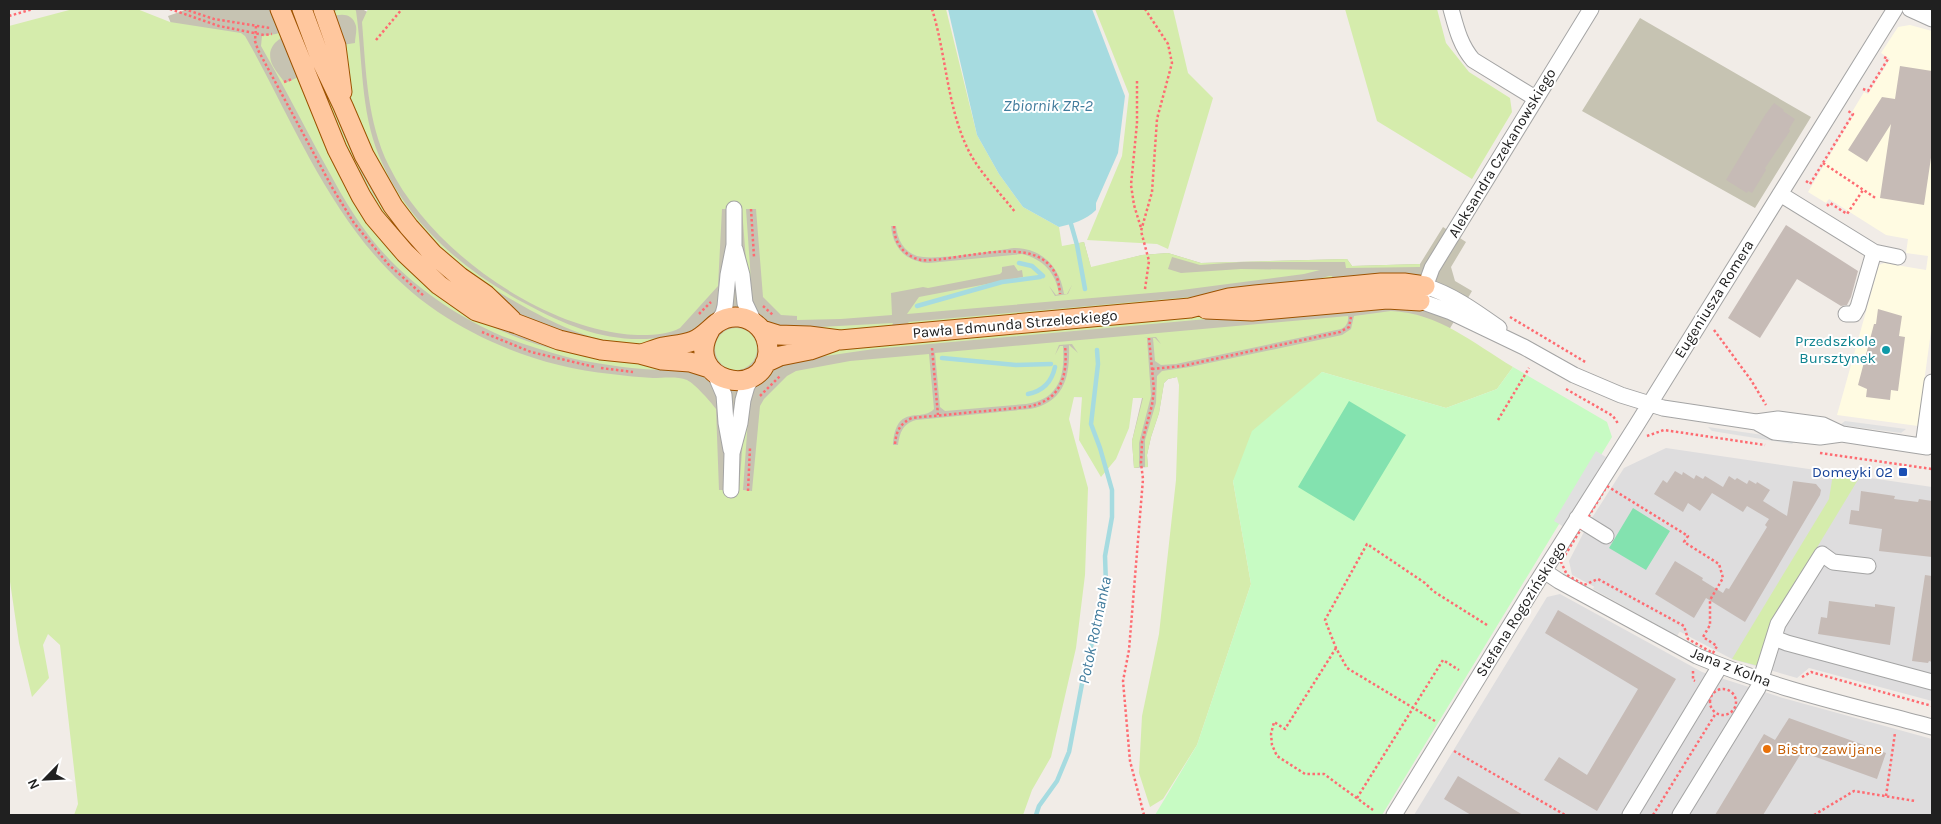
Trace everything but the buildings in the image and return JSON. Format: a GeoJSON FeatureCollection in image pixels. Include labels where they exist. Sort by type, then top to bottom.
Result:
{"type":"FeatureCollection","features":[{"type":"Feature","properties":{"kind":"main road"},"geometry":{"type":"LineString","coordinates":[[302,9],[321,60],[370,167],[388,199],[409,227],[446,266],[486,295],[517,324]]}},
{"type":"Feature","properties":{"kind":"main road"},"geometry":{"type":"LineString","coordinates":[[323,9],[336,46],[343,106]]}},
{"type":"Feature","properties":{"kind":"main road"},"geometry":{"type":"LineString","coordinates":[[280,16],[348,173],[374,216],[405,253],[433,280],[456,298],[476,311],[553,338],[580,346],[614,352],[640,354],[662,360],[697,363],[722,378],[735,381],[747,379],[760,369],[768,346],[758,326],[740,317],[732,317],[713,326],[696,340],[640,354]]}},
{"type":"Feature","properties":{"kind":"main road","name":"Pawła Edmunda Strzeleckiego"},"geometry":{"type":"LineString","coordinates":[[758,326],[778,335],[840,340],[1190,308],[1231,311],[1403,299],[1422,294]]}},
{"type":"Feature","properties":{"kind":"main road"},"geometry":{"type":"LineString","coordinates":[[712,371],[704,352],[704,344],[713,326]]}},
{"type":"Feature","properties":{"kind":"main road","name":"Pawła Edmunda Strzeleckiego"},"geometry":{"type":"LineString","coordinates":[[760,369],[780,356],[810,350],[840,340]]}},
{"type":"Feature","properties":{"kind":"street"},"geometry":{"type":"LineString","coordinates":[[1450,9],[1459,38],[1472,60],[1536,98]]}},
{"type":"Feature","properties":{"kind":"street","name":"Aleksandra Czekanowskiego"},"geometry":{"type":"LineString","coordinates":[[1422,294],[1432,268],[1591,9]]}},
{"type":"Feature","properties":{"kind":"street","name":"Eugeniusza Romera"},"geometry":{"type":"LineString","coordinates":[[1649,404],[1895,9]]}},
{"type":"Feature","properties":{"kind":"street"},"geometry":{"type":"LineString","coordinates":[[1910,9],[1932,19]]}},
{"type":"Feature","properties":{"kind":"street"},"geometry":{"type":"LineString","coordinates":[[1780,194],[1874,252],[1898,257]]}},
{"type":"Feature","properties":{"kind":"street"},"geometry":{"type":"LineString","coordinates":[[713,326],[724,310],[734,245],[734,209]]}},
{"type":"Feature","properties":{"kind":"street"},"geometry":{"type":"LineString","coordinates":[[734,245],[742,275],[745,303],[758,326]]}},
{"type":"Feature","properties":{"kind":"street"},"geometry":{"type":"LineString","coordinates":[[1846,314],[1854,314],[1858,307],[1874,252]]}},
{"type":"Feature","properties":{"kind":"street","name":"Pawła Edmunda Strzeleckiego"},"geometry":{"type":"LineString","coordinates":[[1422,294],[1450,312],[1524,347],[1574,375],[1662,408],[1756,422],[1774,432],[1820,437],[1842,434],[1929,447]]}},
{"type":"Feature","properties":{"kind":"street"},"geometry":{"type":"LineString","coordinates":[[732,453],[740,423],[744,393],[760,369]]}},
{"type":"Feature","properties":{"kind":"street"},"geometry":{"type":"LineString","coordinates":[[712,371],[724,395],[726,423],[732,453],[731,490]]}},
{"type":"Feature","properties":{"kind":"street"},"geometry":{"type":"LineString","coordinates":[[1929,447],[1932,382]]}},
{"type":"Feature","properties":{"kind":"street","name":"Stefana Rogozińskiego"},"geometry":{"type":"LineString","coordinates":[[1394,815],[1544,571],[1581,520],[1649,404]]}},
{"type":"Feature","properties":{"kind":"street"},"geometry":{"type":"LineString","coordinates":[[1581,520],[1606,536]]}},
{"type":"Feature","properties":{"kind":"street"},"geometry":{"type":"LineString","coordinates":[[1680,815],[1758,688],[1778,624],[1822,554],[1833,562],[1868,566]]}},
{"type":"Feature","properties":{"kind":"street","name":"Jana z Kolna"},"geometry":{"type":"LineString","coordinates":[[1544,571],[1697,656],[1718,658],[1761,680],[1932,727]]}},
{"type":"Feature","properties":{"kind":"street"},"geometry":{"type":"LineString","coordinates":[[1774,638],[1932,682]]}},
{"type":"Feature","properties":{"kind":"street"},"geometry":{"type":"LineString","coordinates":[[1630,815],[1718,658]]}},
{"type":"Feature","properties":{"kind":"path"},"geometry":{"type":"LineString","coordinates":[[9,16],[33,9]]}},
{"type":"Feature","properties":{"kind":"path"},"geometry":{"type":"LineString","coordinates":[[170,9],[207,23],[237,30],[264,35],[278,31]]}},
{"type":"Feature","properties":{"kind":"path"},"geometry":{"type":"LineString","coordinates":[[184,9],[214,19],[266,29],[280,16]]}},
{"type":"Feature","properties":{"kind":"path"},"geometry":{"type":"LineString","coordinates":[[376,40],[402,9]]}},
{"type":"Feature","properties":{"kind":"path"},"geometry":{"type":"LineString","coordinates":[[932,9],[940,33],[958,125],[972,158],[1015,212]]}},
{"type":"Feature","properties":{"kind":"path"},"geometry":{"type":"LineString","coordinates":[[1145,9],[1168,44],[1172,62],[1157,119],[1152,192],[1142,229],[1142,240],[1148,262],[1145,289]]}},
{"type":"Feature","properties":{"kind":"path"},"geometry":{"type":"LineString","coordinates":[[1858,85],[1868,91],[1888,59],[1878,54]]}},
{"type":"Feature","properties":{"kind":"path"},"geometry":{"type":"LineString","coordinates":[[1137,81],[1137,123],[1131,185],[1134,205],[1142,229]]}},
{"type":"Feature","properties":{"kind":"path"},"geometry":{"type":"LineString","coordinates":[[1801,178],[1810,184],[1853,114],[1844,109]]}},
{"type":"Feature","properties":{"kind":"path"},"geometry":{"type":"LineString","coordinates":[[1823,163],[1877,199]]}},
{"type":"Feature","properties":{"kind":"path"},"geometry":{"type":"LineString","coordinates":[[1824,212],[1830,202],[1847,214],[1862,190]]}},
{"type":"Feature","properties":{"kind":"path"},"geometry":{"type":"LineString","coordinates":[[894,226],[899,246],[910,256],[921,260],[1011,251],[1033,254],[1043,260],[1052,270],[1058,281],[1060,294]]}},
{"type":"Feature","properties":{"kind":"path"},"geometry":{"type":"LineString","coordinates":[[1152,369],[1182,366],[1340,332],[1350,324],[1351,311]]}},
{"type":"Feature","properties":{"kind":"path"},"geometry":{"type":"LineString","coordinates":[[1505,314],[1588,364]]}},
{"type":"Feature","properties":{"kind":"path"},"geometry":{"type":"LineString","coordinates":[[1712,328],[1751,380],[1768,409]]}},
{"type":"Feature","properties":{"kind":"path"},"geometry":{"type":"LineString","coordinates":[[1144,815],[1130,761],[1123,681],[1130,650],[1136,583],[1144,480],[1141,463],[1142,438],[1154,398],[1149,338]]}},
{"type":"Feature","properties":{"kind":"path"},"geometry":{"type":"LineString","coordinates":[[895,444],[898,431],[906,421],[915,417],[1027,407],[1043,402],[1056,391],[1064,378],[1066,364],[1065,346]]}},
{"type":"Feature","properties":{"kind":"path"},"geometry":{"type":"LineString","coordinates":[[932,348],[938,415]]}},
{"type":"Feature","properties":{"kind":"path"},"geometry":{"type":"LineString","coordinates":[[1498,420],[1530,368]]}},
{"type":"Feature","properties":{"kind":"path"},"geometry":{"type":"LineString","coordinates":[[1607,486],[1688,536],[1684,542],[1719,564],[1723,578],[1710,600],[1710,624],[1702,637],[1717,646],[1718,658],[1688,639],[1684,626],[1598,579],[1584,585],[1567,575],[1561,562],[1581,520],[1607,486]]}},
{"type":"Feature","properties":{"kind":"path"},"geometry":{"type":"LineString","coordinates":[[1440,724],[1347,668],[1336,648],[1325,620],[1367,544],[1426,583],[1433,591],[1487,625]]}},
{"type":"Feature","properties":{"kind":"path"},"geometry":{"type":"LineString","coordinates":[[1336,648],[1285,729],[1274,722],[1271,734],[1272,745],[1277,756],[1305,774],[1324,774],[1373,810]]}},
{"type":"Feature","properties":{"kind":"path"},"geometry":{"type":"LineString","coordinates":[[1357,798],[1443,660],[1459,670]]}},
{"type":"Feature","properties":{"kind":"path"},"geometry":{"type":"LineString","coordinates":[[1797,681],[1811,672],[1932,706]]}},
{"type":"Feature","properties":{"kind":"path"},"geometry":{"type":"LineString","coordinates":[[1722,690],[1730,692],[1735,699],[1735,708],[1728,714],[1716,713],[1712,709],[1710,701],[1714,693],[1722,690]]}},
{"type":"Feature","properties":{"kind":"path"},"geometry":{"type":"LineString","coordinates":[[1653,815],[1716,713]]}},
{"type":"Feature","properties":{"kind":"path"},"geometry":{"type":"LineString","coordinates":[[1886,796],[1896,726]]}},
{"type":"Feature","properties":{"kind":"path"},"geometry":{"type":"LineString","coordinates":[[1454,751],[1565,815]]}},
{"type":"Feature","properties":{"kind":"path"},"geometry":{"type":"LineString","coordinates":[[1814,815],[1854,791],[1915,801]]}},
{"type":"Feature","properties":{"kind":"shaded area"},"geometry":{"type":"Polygon","coordinates":[[[188,9],[362,9],[715,202],[884,221],[969,245],[1057,248],[1084,242],[1091,268],[1142,255],[1168,253],[1201,263],[1347,259],[1352,266],[1420,264],[1443,227],[1466,242],[1451,267],[1455,281],[1472,291],[1449,330],[1352,337],[1168,379],[1164,383],[1159,413],[1151,437],[1147,455],[1148,467],[1134,468],[1132,441],[1142,398],[1072,397],[1049,417],[906,455],[761,501],[711,498],[500,354],[403,294],[174,31],[168,16],[188,9]]]}},
{"type":"Feature","properties":{"kind":"shaded area"},"geometry":{"type":"Polygon","coordinates":[[[1640,18],[1811,117],[1755,208],[1582,111],[1640,18]]]}},
{"type":"Feature","properties":{"kind":"shaded area"},"geometry":{"type":"Polygon","coordinates":[[[1910,25],[1932,31],[1932,324],[1918,426],[1837,415],[1879,265],[1884,263],[1926,270],[1928,256],[1906,253],[1908,239],[1886,235],[1829,199],[1826,203],[1808,192],[1854,114],[1852,112],[1864,92],[1868,94],[1890,59],[1881,53],[1898,27],[1910,25]]]}},
{"type":"Feature","properties":{"kind":"shaded area"},"geometry":{"type":"Polygon","coordinates":[[[1845,421],[1906,429],[1901,433],[1840,425],[1845,421]]]}},
{"type":"Feature","properties":{"kind":"shaded area"},"geometry":{"type":"Polygon","coordinates":[[[1708,427],[1797,440],[1792,444],[1712,431],[1708,427]]]}},
{"type":"Feature","properties":{"kind":"shaded area"},"geometry":{"type":"Polygon","coordinates":[[[1666,448],[1932,487],[1932,701],[1809,668],[1797,678],[1732,659],[1572,575],[1569,561],[1588,524],[1624,468],[1666,448]]]}},
{"type":"Feature","properties":{"kind":"shaded area"},"geometry":{"type":"Polygon","coordinates":[[[1596,451],[1606,457],[1564,527],[1554,521],[1596,451]]]}},
{"type":"Feature","properties":{"kind":"shaded area"},"geometry":{"type":"Polygon","coordinates":[[[1597,581],[1682,628],[1677,636],[1593,589],[1597,581]]]}},
{"type":"Feature","properties":{"kind":"shaded area"},"geometry":{"type":"Polygon","coordinates":[[[1560,594],[1702,672],[1783,698],[1932,739],[1932,815],[1414,815],[1547,597],[1560,594]]]}},
{"type":"Feature","properties":{"kind":"green space"},"geometry":{"type":"Polygon","coordinates":[[[73,9],[137,9],[170,22],[241,33],[245,36],[254,52],[310,160],[353,228],[378,259],[406,287],[438,312],[478,335],[543,361],[588,371],[687,380],[703,393],[716,409],[719,490],[739,490],[745,413],[748,419],[743,490],[752,491],[760,406],[764,399],[787,376],[796,371],[850,361],[929,354],[934,409],[929,413],[904,418],[899,423],[893,445],[898,445],[903,429],[916,420],[1030,409],[1042,406],[1058,394],[1063,386],[1068,367],[1069,345],[1078,353],[1072,344],[1059,345],[1055,355],[1060,346],[1063,346],[1063,367],[1058,384],[1046,397],[1037,401],[1026,404],[945,411],[940,407],[935,353],[1348,316],[1348,320],[1346,326],[1341,329],[1176,364],[1161,365],[1155,361],[1153,338],[1161,344],[1156,337],[1144,338],[1147,338],[1151,396],[1139,443],[1139,467],[1134,468],[1132,441],[1143,398],[1133,398],[1129,428],[1116,459],[1101,477],[1079,440],[1082,397],[1074,397],[1069,419],[1088,488],[1085,575],[1076,648],[1051,757],[1032,790],[1023,815],[74,815],[78,804],[60,645],[48,634],[43,645],[49,678],[32,697],[19,643],[9,575],[9,26],[73,9]]]}},
{"type":"Feature","properties":{"kind":"green space"},"geometry":{"type":"Polygon","coordinates":[[[340,9],[355,9],[356,11],[365,103],[368,121],[379,156],[405,203],[421,224],[440,243],[481,276],[503,291],[560,321],[577,328],[611,337],[647,339],[667,337],[671,341],[632,344],[598,339],[581,334],[508,298],[447,254],[413,218],[381,170],[360,126],[351,96],[342,45],[355,43],[356,26],[354,20],[346,15],[330,17],[321,21],[330,57],[315,23],[303,28],[346,141],[356,162],[379,203],[400,232],[437,270],[480,302],[480,305],[441,278],[410,249],[385,217],[364,184],[346,149],[329,112],[297,31],[285,36],[272,47],[270,53],[273,66],[285,83],[301,76],[338,169],[354,198],[383,240],[415,274],[451,303],[489,325],[531,342],[576,355],[623,362],[673,365],[672,368],[651,370],[589,362],[548,352],[504,337],[443,304],[411,280],[383,252],[362,226],[341,193],[261,46],[262,36],[276,34],[340,9]]]}},
{"type":"Feature","properties":{"kind":"green space"},"geometry":{"type":"Polygon","coordinates":[[[368,9],[946,9],[977,135],[999,174],[1023,207],[1059,227],[1062,246],[1084,242],[1091,267],[1142,255],[1168,253],[1201,263],[1347,259],[1352,266],[1420,264],[1420,267],[1346,268],[1345,262],[1241,262],[1200,265],[1172,257],[1168,269],[1181,273],[1241,269],[1320,270],[1304,274],[1174,291],[907,314],[919,297],[1023,277],[1022,270],[1018,271],[1014,265],[1002,267],[1000,274],[891,293],[892,315],[797,320],[797,316],[781,315],[763,297],[756,209],[746,209],[751,281],[748,286],[742,209],[722,209],[718,286],[680,328],[668,333],[637,335],[590,327],[555,315],[521,298],[488,277],[457,252],[430,225],[407,196],[389,166],[376,132],[366,77],[362,22],[368,9]],[[891,226],[892,234],[898,247],[907,257],[914,260],[929,263],[1022,254],[1036,259],[1052,273],[1059,294],[1056,295],[1049,286],[1055,296],[1068,294],[1072,285],[1067,294],[1064,294],[1058,275],[1048,261],[1033,251],[1024,249],[1014,248],[936,257],[917,256],[908,251],[902,244],[896,226],[891,226]]]}},
{"type":"Feature","properties":{"kind":"green space"},"geometry":{"type":"Polygon","coordinates":[[[1095,9],[1173,9],[1188,73],[1213,98],[1168,249],[1157,244],[1087,240],[1122,156],[1129,94],[1095,9]]]}},
{"type":"Feature","properties":{"kind":"green space"},"geometry":{"type":"Polygon","coordinates":[[[1345,9],[1437,9],[1446,43],[1469,72],[1510,98],[1512,112],[1472,179],[1377,121],[1345,9]]]}},
{"type":"Feature","properties":{"kind":"green space"},"geometry":{"type":"Polygon","coordinates":[[[1332,276],[1333,280],[1187,301],[911,326],[908,322],[1191,297],[1261,286],[1307,282],[1332,276]]]}},
{"type":"Feature","properties":{"kind":"green space"},"geometry":{"type":"Polygon","coordinates":[[[1391,311],[1425,317],[1440,323],[1513,367],[1497,389],[1446,408],[1322,372],[1233,481],[1251,584],[1197,745],[1163,799],[1150,807],[1139,773],[1142,716],[1159,634],[1176,480],[1179,385],[1177,377],[1168,379],[1164,383],[1159,413],[1147,455],[1148,467],[1145,467],[1145,440],[1156,403],[1157,376],[1162,371],[1190,367],[1342,335],[1351,329],[1354,316],[1391,311]]]}},
{"type":"Feature","properties":{"kind":"green space"},"geometry":{"type":"Polygon","coordinates":[[[1251,315],[874,349],[805,359],[800,356],[845,348],[1190,316],[1251,315]]]}},
{"type":"Feature","properties":{"kind":"green space"},"geometry":{"type":"Polygon","coordinates":[[[893,323],[891,328],[845,331],[802,328],[893,323]]]}},
{"type":"Feature","properties":{"kind":"green space"},"geometry":{"type":"Polygon","coordinates":[[[736,328],[751,334],[757,349],[751,364],[736,370],[721,364],[715,349],[721,334],[736,328]]]}},
{"type":"Feature","properties":{"kind":"green space"},"geometry":{"type":"Polygon","coordinates":[[[1513,367],[1607,422],[1612,437],[1382,815],[1155,815],[1197,745],[1251,584],[1233,481],[1252,431],[1322,372],[1446,408],[1497,389],[1513,367]]]}},
{"type":"Feature","properties":{"kind":"green space"},"geometry":{"type":"Polygon","coordinates":[[[1349,401],[1406,435],[1354,521],[1298,487],[1349,401]]]}},
{"type":"Feature","properties":{"kind":"green space"},"geometry":{"type":"Polygon","coordinates":[[[1833,474],[1859,478],[1772,622],[1759,666],[1732,659],[1829,499],[1833,474]]]}},
{"type":"Feature","properties":{"kind":"green space"},"geometry":{"type":"Polygon","coordinates":[[[1633,508],[1670,531],[1646,570],[1609,548],[1633,508]]]}},
{"type":"Feature","properties":{"kind":"water","name":"Zbiornik ZR-2"},"geometry":{"type":"Polygon","coordinates":[[[948,9],[1092,9],[1125,96],[1118,153],[1096,203],[1096,210],[1088,216],[1074,223],[1059,227],[1023,207],[999,174],[977,135],[948,9]]]}},
{"type":"Feature","properties":{"kind":"waterway","name":"Potok Rotmanka"},"geometry":{"type":"LineString","coordinates":[[1071,224],[1085,289]]}},
{"type":"Feature","properties":{"kind":"waterway"},"geometry":{"type":"LineString","coordinates":[[1019,263],[1032,266],[1043,276]]}},
{"type":"Feature","properties":{"kind":"waterway"},"geometry":{"type":"LineString","coordinates":[[917,306],[1002,282],[1040,277]]}},
{"type":"Feature","properties":{"kind":"waterway","name":"Potok Rotmanka"},"geometry":{"type":"LineString","coordinates":[[1036,815],[1039,806],[1057,781],[1069,752],[1085,668],[1106,585],[1105,556],[1112,517],[1112,490],[1091,424],[1098,364],[1097,350]]}},
{"type":"Feature","properties":{"kind":"waterway"},"geometry":{"type":"LineString","coordinates":[[942,358],[1016,365],[1051,364]]}},
{"type":"Feature","properties":{"kind":"waterway"},"geometry":{"type":"LineString","coordinates":[[1028,394],[1046,385],[1052,377],[1055,367]]}},
{"type":"Feature","properties":{"kind":"place","name":"Przedszkole Bursztynek"},"geometry":{"type":"Point","coordinates":[1886,350]}},
{"type":"Feature","properties":{"kind":"place","name":"Domeyki 02"},"geometry":{"type":"Point","coordinates":[1903,472]}},
{"type":"Feature","properties":{"kind":"place","name":"Bistro zawijane"},"geometry":{"type":"Point","coordinates":[1767,749]}}]}
